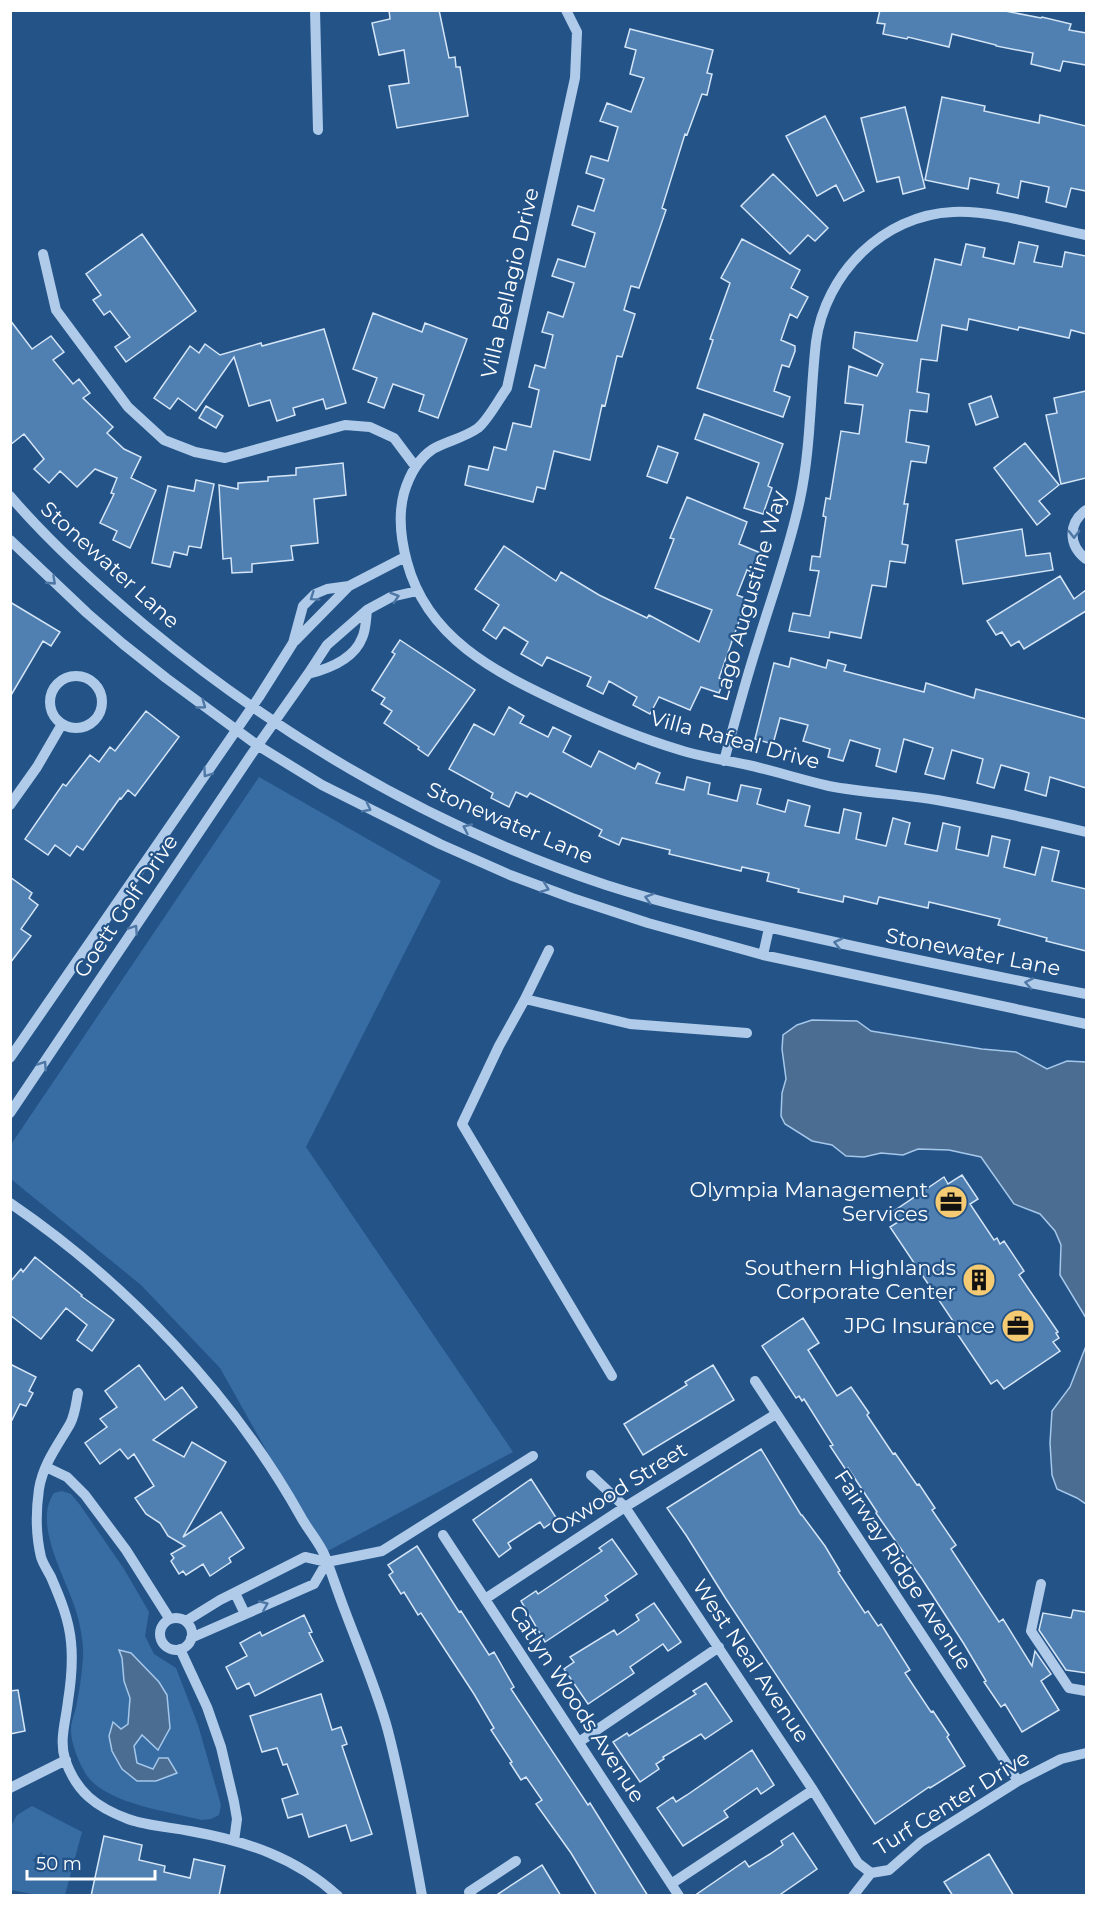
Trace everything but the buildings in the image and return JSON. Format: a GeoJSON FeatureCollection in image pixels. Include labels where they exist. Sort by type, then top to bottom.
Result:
{"type":"FeatureCollection","features":[{"type":"Feature","properties":{"kind":"street"},"geometry":{"type":"LineString","coordinates":[[315,10],[318,130]]}},
{"type":"Feature","properties":{"kind":"street","name":"Villa Bellagio Drive"},"geometry":{"type":"LineString","coordinates":[[405,556],[401,519],[404,494],[415,466],[434,449],[455,441],[480,427],[507,388],[575,78],[577,32],[566,10]]}},
{"type":"Feature","properties":{"kind":"street","name":"Lago Augustine Way"},"geometry":{"type":"LineString","coordinates":[[724,761],[801,498],[816,341],[822,314],[831,293],[846,270],[860,254],[887,232],[918,217],[952,212],[991,215],[1086,235]]}},
{"type":"Feature","properties":{"kind":"street"},"geometry":{"type":"LineString","coordinates":[[43,254],[56,310],[128,407],[164,440],[195,452],[225,458],[345,425],[370,427],[394,438],[415,466]]}},
{"type":"Feature","properties":{"kind":"street","name":"Stonewater Lane"},"geometry":{"type":"LineString","coordinates":[[10,496],[70,558],[129,612],[252,708],[330,758],[376,784],[504,846],[576,875],[686,908],[920,962],[1086,994]]}},
{"type":"Feature","properties":{"kind":"street"},"geometry":{"type":"LineString","coordinates":[[1086,510],[1073,525],[1072,534],[1073,544],[1086,559]]}},
{"type":"Feature","properties":{"kind":"street"},"geometry":{"type":"LineString","coordinates":[[10,540],[123,644],[257,746],[297,772],[440,844],[510,875],[607,910],[762,955],[1086,1024]]}},
{"type":"Feature","properties":{"kind":"street"},"geometry":{"type":"LineString","coordinates":[[293,643],[349,586],[405,556]]}},
{"type":"Feature","properties":{"kind":"street","name":"Villa Rafeal Drive"},"geometry":{"type":"LineString","coordinates":[[405,556],[417,591],[450,636],[469,653],[521,685],[588,716],[680,750],[829,786],[933,799],[1021,816],[1086,832]]}},
{"type":"Feature","properties":{"kind":"street"},"geometry":{"type":"LineString","coordinates":[[293,643],[303,606],[315,594],[327,589],[349,586]]}},
{"type":"Feature","properties":{"kind":"street","name":"Goett Golf Drive"},"geometry":{"type":"LineString","coordinates":[[10,1113],[327,645],[367,610],[391,597],[417,591]]}},
{"type":"Feature","properties":{"kind":"street"},"geometry":{"type":"LineString","coordinates":[[308,674],[326,670],[349,655],[362,639],[367,610]]}},
{"type":"Feature","properties":{"kind":"street","name":"Goett Golf Drive"},"geometry":{"type":"LineString","coordinates":[[10,1058],[252,708],[293,643]]}},
{"type":"Feature","properties":{"kind":"street"},"geometry":{"type":"LineString","coordinates":[[74,675],[91,679],[102,694],[101,712],[96,720],[80,728],[70,728],[62,724],[52,711],[50,703],[54,687],[59,681],[74,675]]}},
{"type":"Feature","properties":{"kind":"street"},"geometry":{"type":"LineString","coordinates":[[10,806],[37,767],[62,724]]}},
{"type":"Feature","properties":{"kind":"street"},"geometry":{"type":"LineString","coordinates":[[762,955],[769,928]]}},
{"type":"Feature","properties":{"kind":"street"},"geometry":{"type":"LineString","coordinates":[[549,950],[462,1124],[612,1376]]}},
{"type":"Feature","properties":{"kind":"street"},"geometry":{"type":"LineString","coordinates":[[525,999],[630,1024],[747,1033]]}},
{"type":"Feature","properties":{"kind":"street"},"geometry":{"type":"LineString","coordinates":[[10,1203],[57,1236],[110,1281],[194,1366],[254,1443],[324,1553],[370,1673],[387,1728],[407,1815],[422,1896]]}},
{"type":"Feature","properties":{"kind":"street","name":"Fairway Ridge Avenue"},"geometry":{"type":"LineString","coordinates":[[755,1381],[1018,1781]]}},
{"type":"Feature","properties":{"kind":"street"},"geometry":{"type":"LineString","coordinates":[[78,1393],[70,1422],[58,1440],[46,1467],[39,1488],[38,1509],[41,1558],[68,1622],[71,1674],[62,1746],[78,1787],[92,1800],[130,1820],[204,1833],[259,1848],[281,1857],[311,1873],[338,1896]]}},
{"type":"Feature","properties":{"kind":"street","name":"Oxwood Street"},"geometry":{"type":"LineString","coordinates":[[485,1599],[625,1506],[776,1414]]}},
{"type":"Feature","properties":{"kind":"street"},"geometry":{"type":"LineString","coordinates":[[186,1621],[305,1557],[327,1562],[382,1551],[533,1456]]}},
{"type":"Feature","properties":{"kind":"street"},"geometry":{"type":"LineString","coordinates":[[46,1467],[67,1477],[85,1495],[126,1550],[169,1618]]}},
{"type":"Feature","properties":{"kind":"street","name":"West Neal Avenue"},"geometry":{"type":"LineString","coordinates":[[591,1475],[625,1506],[858,1863],[871,1873]]}},
{"type":"Feature","properties":{"kind":"street","name":"Catlyn Woods Avenue"},"geometry":{"type":"LineString","coordinates":[[443,1535],[679,1896]]}},
{"type":"Feature","properties":{"kind":"street"},"geometry":{"type":"LineString","coordinates":[[191,1638],[314,1584],[327,1562]]}},
{"type":"Feature","properties":{"kind":"street"},"geometry":{"type":"LineString","coordinates":[[1041,1584],[1031,1631],[1069,1688],[1086,1691]]}},
{"type":"Feature","properties":{"kind":"street"},"geometry":{"type":"LineString","coordinates":[[235,1593],[245,1614]]}},
{"type":"Feature","properties":{"kind":"street"},"geometry":{"type":"LineString","coordinates":[[175,1617],[186,1621],[190,1627],[189,1643],[180,1649],[169,1648],[161,1641],[159,1630],[169,1618],[175,1617]]}},
{"type":"Feature","properties":{"kind":"street"},"geometry":{"type":"LineString","coordinates":[[579,1742],[719,1647]]}},
{"type":"Feature","properties":{"kind":"street"},"geometry":{"type":"LineString","coordinates":[[180,1649],[189,1664],[207,1707],[220,1747],[237,1819],[234,1841]]}},
{"type":"Feature","properties":{"kind":"street","name":"Turf Center Drive"},"geometry":{"type":"LineString","coordinates":[[871,1873],[889,1870],[921,1842],[1018,1781],[1061,1759],[1086,1753]]}},
{"type":"Feature","properties":{"kind":"street"},"geometry":{"type":"LineString","coordinates":[[10,1788],[66,1760]]}},
{"type":"Feature","properties":{"kind":"street"},"geometry":{"type":"LineString","coordinates":[[671,1884],[813,1791]]}},
{"type":"Feature","properties":{"kind":"street"},"geometry":{"type":"LineString","coordinates":[[472,1896],[469,1892],[516,1861]]}},
{"type":"Feature","properties":{"kind":"street"},"geometry":{"type":"LineString","coordinates":[[853,1896],[871,1873]]}},
{"type":"Feature","properties":{"kind":"shaded area"},"geometry":{"type":"Polygon","coordinates":[[[259,777],[441,881],[306,1147],[513,1452],[324,1553],[220,1368],[141,1285],[11,1179],[10,1146],[259,777]]]}},
{"type":"Feature","properties":{"kind":"shaded area"},"geometry":{"type":"Polygon","coordinates":[[[812,1020],[857,1021],[871,1031],[982,1049],[1016,1052],[1047,1069],[1067,1061],[1086,1062],[1086,1318],[1060,1275],[1061,1245],[1055,1231],[1040,1214],[1014,1204],[981,1157],[949,1150],[918,1149],[903,1155],[881,1153],[864,1157],[846,1156],[832,1145],[812,1141],[785,1124],[781,1116],[782,1093],[786,1079],[782,1049],[783,1035],[797,1025],[812,1020]]]}},
{"type":"Feature","properties":{"kind":"shaded area"},"geometry":{"type":"Polygon","coordinates":[[[1086,1346],[1086,1504],[1057,1489],[1052,1475],[1050,1443],[1052,1411],[1070,1387],[1086,1346]]]}},
{"type":"Feature","properties":{"kind":"shaded area"},"geometry":{"type":"Polygon","coordinates":[[[62,1491],[71,1494],[80,1505],[124,1569],[149,1612],[145,1636],[154,1654],[176,1668],[198,1725],[221,1805],[219,1815],[211,1819],[201,1820],[156,1810],[110,1794],[88,1777],[79,1761],[71,1730],[82,1671],[82,1638],[74,1604],[54,1555],[47,1522],[48,1506],[54,1493],[62,1491]]]}},
{"type":"Feature","properties":{"kind":"shaded area"},"geometry":{"type":"Polygon","coordinates":[[[119,1650],[131,1653],[159,1682],[167,1695],[170,1728],[158,1750],[142,1735],[134,1746],[137,1763],[153,1769],[159,1758],[168,1758],[177,1773],[156,1781],[137,1781],[122,1769],[112,1751],[109,1736],[113,1722],[121,1729],[128,1724],[130,1698],[124,1681],[119,1650]]]}},
{"type":"Feature","properties":{"kind":"shaded area"},"geometry":{"type":"Polygon","coordinates":[[[32,1806],[82,1832],[65,1895],[37,1895],[11,1890],[11,1826],[17,1815],[32,1806]]]}},
{"type":"Feature","properties":{"kind":"place","name":"Olympia Management Services"},"geometry":{"type":"Point","coordinates":[951,1202]}},
{"type":"Feature","properties":{"kind":"place","name":"Southern Highlands Corporate Center"},"geometry":{"type":"Point","coordinates":[979,1280]}},
{"type":"Feature","properties":{"kind":"place","name":"JPG Insurance"},"geometry":{"type":"Point","coordinates":[1018,1326]}}]}
